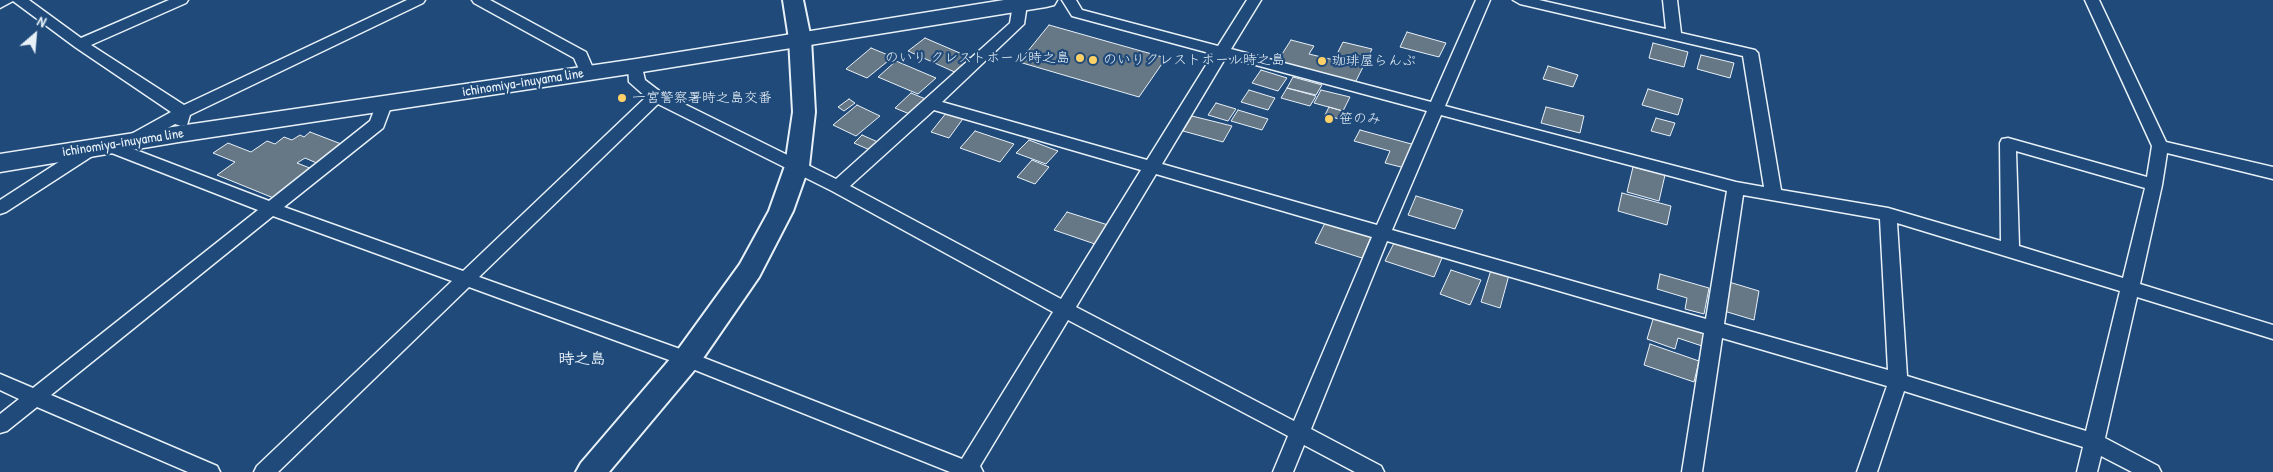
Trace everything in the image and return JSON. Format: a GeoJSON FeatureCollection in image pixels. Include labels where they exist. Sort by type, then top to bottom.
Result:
{"type":"FeatureCollection","features":[{"type":"Feature","properties":{"kind":"main road"},"geometry":{"type":"LineString","coordinates":[[591,472],[687,358],[750,270],[781,211],[797,166],[804,112],[800,39],[793,0]]}},
{"type":"Feature","properties":{"kind":"main road","name":"ichinomiya-inuyama line"},"geometry":{"type":"LineString","coordinates":[[0,163],[110,145],[181,123],[384,104],[636,66],[1019,2],[1046,0]]}},
{"type":"Feature","properties":{"kind":"street"},"geometry":{"type":"LineString","coordinates":[[0,4],[7,0]]}},
{"type":"Feature","properties":{"kind":"street"},"geometry":{"type":"LineString","coordinates":[[20,0],[181,123],[418,0]]}},
{"type":"Feature","properties":{"kind":"street"},"geometry":{"type":"LineString","coordinates":[[80,44],[181,0]]}},
{"type":"Feature","properties":{"kind":"street"},"geometry":{"type":"LineString","coordinates":[[479,0],[581,55],[587,73]]}},
{"type":"Feature","properties":{"kind":"street"},"geometry":{"type":"LineString","coordinates":[[1069,0],[1076,13],[1736,188],[1888,214],[2273,332]]}},
{"type":"Feature","properties":{"kind":"street"},"geometry":{"type":"LineString","coordinates":[[0,208],[110,145],[272,209],[687,358],[968,471],[1063,309],[1153,168],[1254,0]]}},
{"type":"Feature","properties":{"kind":"street"},"geometry":{"type":"LineString","coordinates":[[1283,472],[1434,109],[1483,0]]}},
{"type":"Feature","properties":{"kind":"street"},"geometry":{"type":"LineString","coordinates":[[1520,0],[1750,53],[1774,196]]}},
{"type":"Feature","properties":{"kind":"street"},"geometry":{"type":"LineString","coordinates":[[1670,0],[1674,36]]}},
{"type":"Feature","properties":{"kind":"street"},"geometry":{"type":"LineString","coordinates":[[2087,472],[2131,288],[2154,185],[2160,146],[2092,0]]}},
{"type":"Feature","properties":{"kind":"street"},"geometry":{"type":"LineString","coordinates":[[838,187],[932,104],[1017,24],[1019,2]]}},
{"type":"Feature","properties":{"kind":"street"},"geometry":{"type":"LineString","coordinates":[[636,66],[637,82],[656,97],[838,187],[1063,309],[1374,472]]}},
{"type":"Feature","properties":{"kind":"street"},"geometry":{"type":"LineString","coordinates":[[264,472],[656,97]]}},
{"type":"Feature","properties":{"kind":"street"},"geometry":{"type":"LineString","coordinates":[[0,425],[377,124],[384,104]]}},
{"type":"Feature","properties":{"kind":"street"},"geometry":{"type":"LineString","coordinates":[[932,104],[1898,381],[2094,442],[2151,472]]}},
{"type":"Feature","properties":{"kind":"street"},"geometry":{"type":"LineString","coordinates":[[2010,250],[2008,144],[2154,185]]}},
{"type":"Feature","properties":{"kind":"street"},"geometry":{"type":"LineString","coordinates":[[2160,146],[2273,173]]}},
{"type":"Feature","properties":{"kind":"street"},"geometry":{"type":"LineString","coordinates":[[1692,472],[1736,188]]}},
{"type":"Feature","properties":{"kind":"street"},"geometry":{"type":"LineString","coordinates":[[1866,472],[1898,381],[1888,214]]}},
{"type":"Feature","properties":{"kind":"street"},"geometry":{"type":"LineString","coordinates":[[0,382],[210,472]]}},
{"type":"Feature","properties":{"kind":"building","name":"のいりクレストホール時之島"},"geometry":{"type":"Polygon","coordinates":[[[1049,25],[1166,58],[1139,97],[1019,62],[1049,25]]]}},
{"type":"Feature","properties":{"kind":"building"},"geometry":{"type":"Polygon","coordinates":[[[1407,32],[1446,43],[1439,57],[1400,47],[1407,32]]]}},
{"type":"Feature","properties":{"kind":"building"},"geometry":{"type":"Polygon","coordinates":[[[925,38],[976,60],[959,74],[908,51],[925,38]]]}},
{"type":"Feature","properties":{"kind":"building","name":"珈琲屋らんぷ"},"geometry":{"type":"Polygon","coordinates":[[[1291,40],[1314,46],[1309,54],[1334,60],[1343,42],[1372,49],[1355,83],[1277,62],[1291,40]]]}},
{"type":"Feature","properties":{"kind":"building"},"geometry":{"type":"Polygon","coordinates":[[[1653,43],[1688,52],[1684,67],[1649,58],[1653,43]]]}},
{"type":"Feature","properties":{"kind":"building"},"geometry":{"type":"Polygon","coordinates":[[[871,48],[893,57],[867,78],[846,69],[871,48]]]}},
{"type":"Feature","properties":{"kind":"building"},"geometry":{"type":"Polygon","coordinates":[[[1701,55],[1734,63],[1730,78],[1697,69],[1701,55]]]}},
{"type":"Feature","properties":{"kind":"building"},"geometry":{"type":"Polygon","coordinates":[[[896,61],[936,78],[918,94],[878,77],[896,61]]]}},
{"type":"Feature","properties":{"kind":"building"},"geometry":{"type":"Polygon","coordinates":[[[1548,66],[1578,75],[1573,87],[1543,79],[1548,66]]]}},
{"type":"Feature","properties":{"kind":"building"},"geometry":{"type":"Polygon","coordinates":[[[1261,70],[1287,78],[1278,91],[1252,83],[1261,70]]]}},
{"type":"Feature","properties":{"kind":"building"},"geometry":{"type":"Polygon","coordinates":[[[1293,77],[1322,85],[1316,95],[1287,88],[1293,77]]]}},
{"type":"Feature","properties":{"kind":"building"},"geometry":{"type":"Polygon","coordinates":[[[1287,88],[1316,96],[1310,106],[1281,98],[1287,88]]]}},
{"type":"Feature","properties":{"kind":"building"},"geometry":{"type":"Polygon","coordinates":[[[1648,89],[1683,99],[1678,115],[1642,105],[1648,89]]]}},
{"type":"Feature","properties":{"kind":"building"},"geometry":{"type":"Polygon","coordinates":[[[1249,90],[1275,98],[1268,110],[1241,102],[1249,90]]]}},
{"type":"Feature","properties":{"kind":"building"},"geometry":{"type":"Polygon","coordinates":[[[1321,90],[1350,97],[1343,111],[1314,103],[1321,90]]]}},
{"type":"Feature","properties":{"kind":"building"},"geometry":{"type":"Polygon","coordinates":[[[911,93],[928,100],[912,115],[895,108],[911,93]]]}},
{"type":"Feature","properties":{"kind":"building"},"geometry":{"type":"Polygon","coordinates":[[[849,99],[855,103],[844,111],[838,107],[849,99]]]}},
{"type":"Feature","properties":{"kind":"building"},"geometry":{"type":"Polygon","coordinates":[[[1216,103],[1236,109],[1228,121],[1208,115],[1216,103]]]}},
{"type":"Feature","properties":{"kind":"building"},"geometry":{"type":"Polygon","coordinates":[[[857,105],[880,116],[856,136],[833,125],[857,105]]]}},
{"type":"Feature","properties":{"kind":"building"},"geometry":{"type":"Polygon","coordinates":[[[1329,107],[1343,111],[1339,119],[1325,115],[1329,107]]]}},
{"type":"Feature","properties":{"kind":"building"},"geometry":{"type":"Polygon","coordinates":[[[1546,107],[1584,116],[1580,133],[1541,123],[1546,107]]]}},
{"type":"Feature","properties":{"kind":"building"},"geometry":{"type":"Polygon","coordinates":[[[1238,110],[1268,119],[1262,130],[1231,121],[1238,110]]]}},
{"type":"Feature","properties":{"kind":"building"},"geometry":{"type":"Polygon","coordinates":[[[947,112],[965,116],[949,138],[931,132],[947,112]]]}},
{"type":"Feature","properties":{"kind":"building"},"geometry":{"type":"Polygon","coordinates":[[[1192,116],[1232,126],[1223,142],[1183,131],[1192,116]]]}},
{"type":"Feature","properties":{"kind":"building"},"geometry":{"type":"Polygon","coordinates":[[[1656,118],[1675,123],[1670,136],[1651,131],[1656,118]]]}},
{"type":"Feature","properties":{"kind":"building"},"geometry":{"type":"Polygon","coordinates":[[[1360,130],[1415,145],[1405,168],[1385,163],[1390,151],[1354,141],[1360,130]]]}},
{"type":"Feature","properties":{"kind":"building"},"geometry":{"type":"Polygon","coordinates":[[[975,131],[1014,144],[1000,162],[960,148],[975,131]]]}},
{"type":"Feature","properties":{"kind":"building"},"geometry":{"type":"Polygon","coordinates":[[[310,132],[344,145],[319,164],[305,158],[297,163],[315,170],[276,199],[217,175],[235,162],[213,153],[228,143],[251,152],[267,141],[275,144],[284,137],[292,140],[300,135],[304,137],[310,132]]]}},
{"type":"Feature","properties":{"kind":"building"},"geometry":{"type":"Polygon","coordinates":[[[862,135],[880,143],[872,151],[854,143],[862,135]]]}},
{"type":"Feature","properties":{"kind":"building"},"geometry":{"type":"Polygon","coordinates":[[[1029,140],[1058,151],[1046,164],[1016,153],[1029,140]]]}},
{"type":"Feature","properties":{"kind":"building"},"geometry":{"type":"Polygon","coordinates":[[[1032,160],[1049,167],[1035,184],[1017,177],[1032,160]]]}},
{"type":"Feature","properties":{"kind":"building"},"geometry":{"type":"Polygon","coordinates":[[[1633,167],[1665,175],[1659,201],[1627,192],[1633,167]]]}},
{"type":"Feature","properties":{"kind":"building"},"geometry":{"type":"Polygon","coordinates":[[[1622,193],[1671,206],[1667,225],[1618,211],[1622,193]]]}},
{"type":"Feature","properties":{"kind":"building"},"geometry":{"type":"Polygon","coordinates":[[[1416,196],[1463,210],[1455,229],[1408,215],[1416,196]]]}},
{"type":"Feature","properties":{"kind":"building"},"geometry":{"type":"Polygon","coordinates":[[[1067,212],[1108,225],[1095,244],[1054,230],[1067,212]]]}},
{"type":"Feature","properties":{"kind":"building"},"geometry":{"type":"Polygon","coordinates":[[[1325,223],[1371,237],[1362,258],[1315,243],[1325,223]]]}},
{"type":"Feature","properties":{"kind":"building"},"geometry":{"type":"Polygon","coordinates":[[[1394,243],[1442,258],[1434,277],[1385,261],[1394,243]]]}},
{"type":"Feature","properties":{"kind":"building"},"geometry":{"type":"Polygon","coordinates":[[[1451,270],[1481,280],[1470,305],[1440,294],[1451,270]]]}},
{"type":"Feature","properties":{"kind":"building"},"geometry":{"type":"Polygon","coordinates":[[[1491,270],[1509,275],[1500,308],[1481,302],[1491,270]]]}},
{"type":"Feature","properties":{"kind":"building"},"geometry":{"type":"Polygon","coordinates":[[[1660,274],[1709,288],[1704,314],[1685,309],[1687,298],[1657,289],[1660,274]]]}},
{"type":"Feature","properties":{"kind":"building"},"geometry":{"type":"Polygon","coordinates":[[[1729,282],[1759,291],[1754,320],[1724,311],[1729,282]]]}},
{"type":"Feature","properties":{"kind":"building"},"geometry":{"type":"Polygon","coordinates":[[[1654,316],[1705,333],[1702,346],[1678,338],[1675,349],[1647,339],[1654,316]]]}},
{"type":"Feature","properties":{"kind":"building"},"geometry":{"type":"Polygon","coordinates":[[[1650,344],[1699,361],[1694,382],[1644,365],[1650,344]]]}},
{"type":"Feature","properties":{"kind":"place","name":"のいり クレストホール時之島"},"geometry":{"type":"Point","coordinates":[1080,58]}},
{"type":"Feature","properties":{"kind":"place","name":"のいりクレストホール時之島"},"geometry":{"type":"Point","coordinates":[1093,60]}},
{"type":"Feature","properties":{"kind":"place","name":"珈琲屋らんぷ"},"geometry":{"type":"Point","coordinates":[1322,61]}},
{"type":"Feature","properties":{"kind":"place","name":"一宮警察署時之島交番"},"geometry":{"type":"Point","coordinates":[622,98]}},
{"type":"Feature","properties":{"kind":"place","name":"笹のみ"},"geometry":{"type":"Point","coordinates":[1329,119]}},
{"type":"Feature","properties":{"kind":"district","name":"時之島"},"geometry":{"type":"Point","coordinates":[582,360]}}]}
